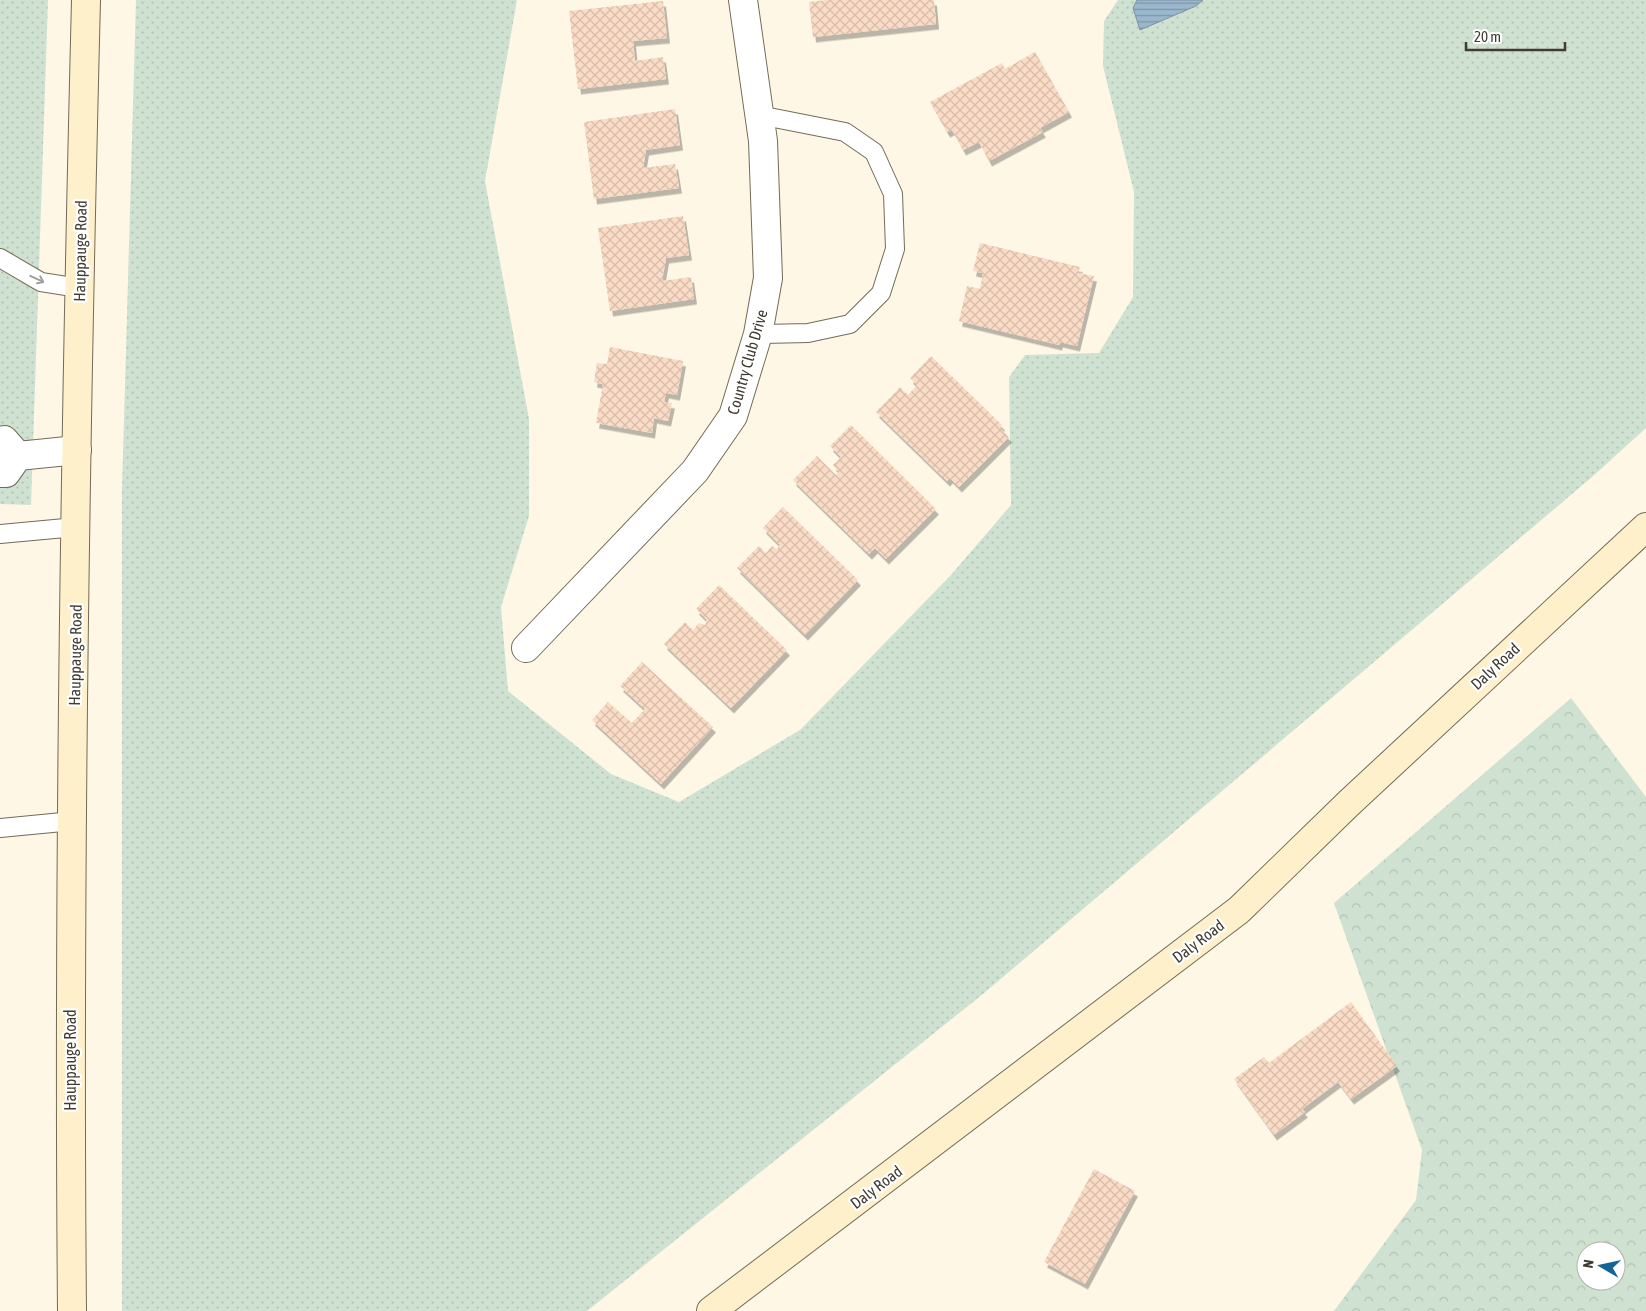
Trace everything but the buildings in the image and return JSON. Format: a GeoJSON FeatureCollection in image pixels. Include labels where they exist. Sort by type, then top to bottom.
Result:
{"type":"FeatureCollection","features":[{"type":"Feature","properties":{"kind":"street","name":"Hauppauge Road"},"geometry":{"type":"LineString","coordinates":[[72,1311],[70,1079],[79,288],[86,0]]}},
{"type":"Feature","properties":{"kind":"street","name":"Country Club Drive"},"geometry":{"type":"LineString","coordinates":[[526,648],[695,471],[733,416],[758,334],[768,278],[763,141],[743,0]]}},
{"type":"Feature","properties":{"kind":"street"},"geometry":{"type":"LineString","coordinates":[[6,457],[77,450]]}},
{"type":"Feature","properties":{"kind":"street","name":"Daly Road"},"geometry":{"type":"LineString","coordinates":[[711,1311],[1238,910],[1363,790],[1646,527]]}},
{"type":"Feature","properties":{"kind":"lane"},"geometry":{"type":"LineString","coordinates":[[758,334],[808,333],[850,324],[881,293],[895,249],[893,194],[874,152],[845,132],[759,115]]}},
{"type":"Feature","properties":{"kind":"lane"},"geometry":{"type":"LineString","coordinates":[[0,258],[41,282],[79,288]]}},
{"type":"Feature","properties":{"kind":"lane"},"geometry":{"type":"LineString","coordinates":[[0,534],[76,528]]}},
{"type":"Feature","properties":{"kind":"lane"},"geometry":{"type":"LineString","coordinates":[[0,828],[73,821]]}},
{"type":"Feature","properties":{"kind":"green space"},"geometry":{"type":"Polygon","coordinates":[[[0,0],[48,0],[31,505],[0,504],[0,0]]]}},
{"type":"Feature","properties":{"kind":"green space"},"geometry":{"type":"Polygon","coordinates":[[[136,0],[517,0],[485,181],[529,419],[529,516],[501,607],[508,691],[611,774],[679,802],[800,730],[951,575],[1011,505],[1009,377],[1025,355],[1099,353],[1133,297],[1134,192],[1103,66],[1104,21],[1118,0],[1646,0],[1646,428],[1592,477],[983,994],[587,1311],[122,1311],[122,490],[136,0]]]}},
{"type":"Feature","properties":{"kind":"green space"},"geometry":{"type":"Polygon","coordinates":[[[1571,698],[1646,797],[1646,1311],[1334,1311],[1416,1200],[1422,1150],[1334,903],[1571,698]]]}},
{"type":"Feature","properties":{"kind":"water"},"geometry":{"type":"Polygon","coordinates":[[[1137,0],[1203,0],[1196,6],[1140,30],[1133,8],[1137,0]]]}}]}
